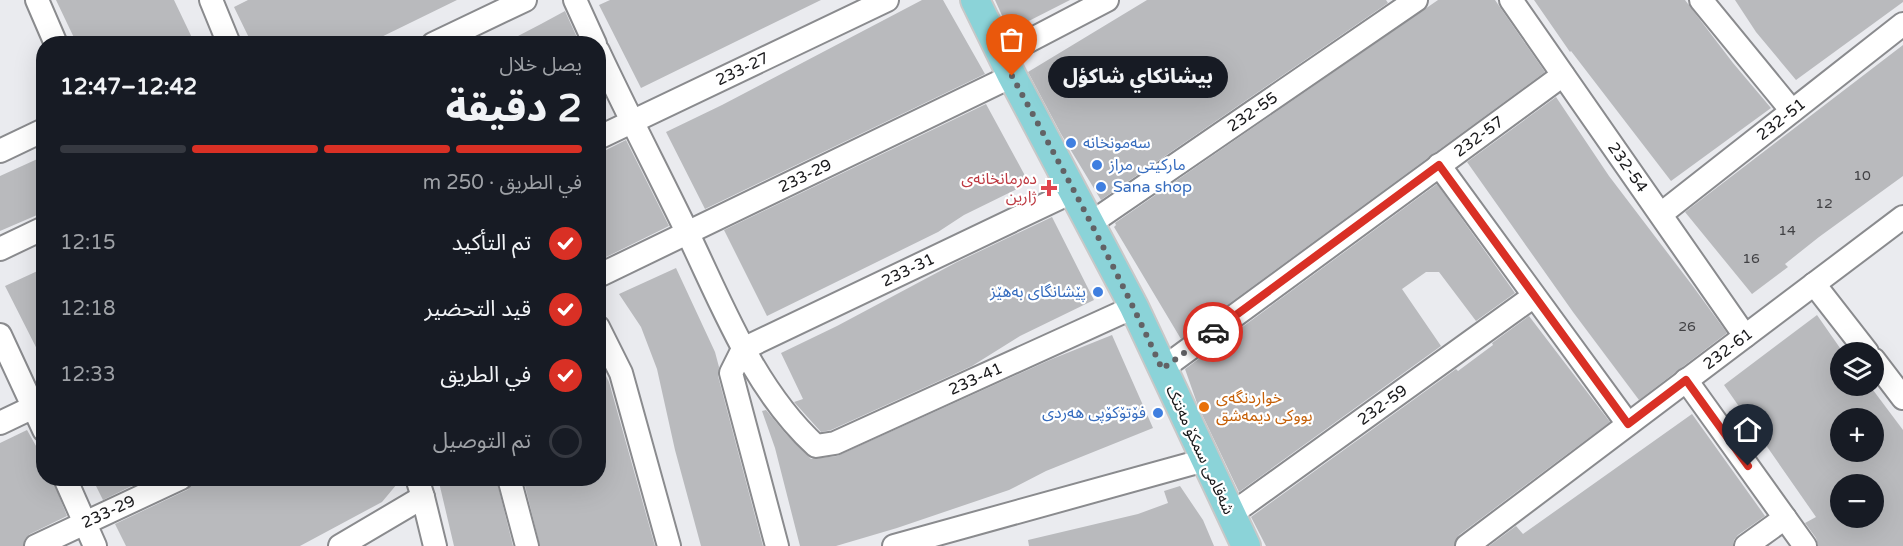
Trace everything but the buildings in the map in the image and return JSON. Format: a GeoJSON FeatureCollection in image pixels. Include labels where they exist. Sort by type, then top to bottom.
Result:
{"type":"FeatureCollection","features":[{"type":"Feature","properties":{"kind":"main road","name":"شەقامی سمکۆ مەنتک"},"geometry":{"type":"LineString","coordinates":[[975,0],[1007,66],[1134,307],[1246,546]]}},
{"type":"Feature","properties":{"kind":"street"},"geometry":{"type":"LineString","coordinates":[[37,0],[53,36]]}},
{"type":"Feature","properties":{"kind":"street"},"geometry":{"type":"LineString","coordinates":[[211,0],[226,36]]}},
{"type":"Feature","properties":{"kind":"street"},"geometry":{"type":"LineString","coordinates":[[450,36],[525,0]]}},
{"type":"Feature","properties":{"kind":"street"},"geometry":{"type":"LineString","coordinates":[[575,0],[591,36]]}},
{"type":"Feature","properties":{"kind":"street","name":"233-27"},"geometry":{"type":"LineString","coordinates":[[606,134],[887,0]]}},
{"type":"Feature","properties":{"kind":"street","name":"233-29"},"geometry":{"type":"LineString","coordinates":[[606,272],[687,233],[1007,66],[1107,0]]}},
{"type":"Feature","properties":{"kind":"street","name":"232-55"},"geometry":{"type":"LineString","coordinates":[[1091,223],[1416,0]]}},
{"type":"Feature","properties":{"kind":"street","name":"232-54"},"geometry":{"type":"LineString","coordinates":[[1511,0],[1745,336]]}},
{"type":"Feature","properties":{"kind":"street"},"geometry":{"type":"LineString","coordinates":[[1701,0],[1792,111]]}},
{"type":"Feature","properties":{"kind":"street","name":"232-51"},"geometry":{"type":"LineString","coordinates":[[1661,214],[1903,24]]}},
{"type":"Feature","properties":{"kind":"street"},"geometry":{"type":"LineString","coordinates":[[606,68],[743,349],[731,373],[777,546]]}},
{"type":"Feature","properties":{"kind":"street","name":"232-57"},"geometry":{"type":"LineString","coordinates":[[1162,369],[1563,75]]}},
{"type":"Feature","properties":{"kind":"street"},"geometry":{"type":"LineString","coordinates":[[0,151],[36,134]]}},
{"type":"Feature","properties":{"kind":"street"},"geometry":{"type":"LineString","coordinates":[[1439,165],[1628,424]]}},
{"type":"Feature","properties":{"kind":"street","name":"233-31"},"geometry":{"type":"LineString","coordinates":[[743,349],[1074,191]]}},
{"type":"Feature","properties":{"kind":"street","name":"232-61"},"geometry":{"type":"LineString","coordinates":[[1467,546],[1903,217]]}},
{"type":"Feature","properties":{"kind":"street"},"geometry":{"type":"LineString","coordinates":[[0,249],[36,232]]}},
{"type":"Feature","properties":{"kind":"street"},"geometry":{"type":"LineString","coordinates":[[1814,284],[1859,342]]}},
{"type":"Feature","properties":{"kind":"street","name":"232-59"},"geometry":{"type":"LineString","coordinates":[[1230,515],[1534,296]]}},
{"type":"Feature","properties":{"kind":"street","name":"233-41"},"geometry":{"type":"LineString","coordinates":[[743,349],[780,406],[816,446],[835,443],[1134,307]]}},
{"type":"Feature","properties":{"kind":"street"},"geometry":{"type":"LineString","coordinates":[[0,335],[36,401]]}},
{"type":"Feature","properties":{"kind":"street"},"geometry":{"type":"LineString","coordinates":[[606,343],[621,373],[669,546]]}},
{"type":"Feature","properties":{"kind":"street"},"geometry":{"type":"LineString","coordinates":[[1884,373],[1903,398]]}},
{"type":"Feature","properties":{"kind":"street"},"geometry":{"type":"LineString","coordinates":[[1686,380],[1805,546]]}},
{"type":"Feature","properties":{"kind":"street"},"geometry":{"type":"LineString","coordinates":[[0,423],[36,406]]}},
{"type":"Feature","properties":{"kind":"street"},"geometry":{"type":"LineString","coordinates":[[894,546],[921,543],[1205,460]]}},
{"type":"Feature","properties":{"kind":"street"},"geometry":{"type":"LineString","coordinates":[[68,486],[95,546]]}},
{"type":"Feature","properties":{"kind":"street","name":"233-29"},"geometry":{"type":"LineString","coordinates":[[36,546],[164,486]]}},
{"type":"Feature","properties":{"kind":"street"},"geometry":{"type":"LineString","coordinates":[[511,486],[527,546]]}},
{"type":"Feature","properties":{"kind":"street"},"geometry":{"type":"LineString","coordinates":[[348,544],[420,488],[435,546]]}},
{"type":"Feature","properties":{"kind":"street"},"geometry":{"type":"LineString","coordinates":[[1746,546],[1785,518]]}},
{"type":"Feature","properties":{"kind":"way so far"},"geometry":{"type":"LineString","coordinates":[[1012,76],[1102,244],[1162,369],[1213,332]]}},
{"type":"Feature","properties":{"kind":"place","name":"بيشانكاي شاكؤل"},"geometry":{"type":"Point","coordinates":[1012,76]}},
{"type":"Feature","properties":{"kind":"place","name":"سەمونخانە"},"geometry":{"type":"Point","coordinates":[1071,143]}},
{"type":"Feature","properties":{"kind":"place","name":"مارکیتی مراز"},"geometry":{"type":"Point","coordinates":[1097,165]}},
{"type":"Feature","properties":{"kind":"place","name":"Sana shop"},"geometry":{"type":"Point","coordinates":[1101,187]}},
{"type":"Feature","properties":{"kind":"place","name":"دەرمانخانەی ژارین"},"geometry":{"type":"Point","coordinates":[1049,188]}},
{"type":"Feature","properties":{"kind":"place","name":"پێشانگای بەهێز"},"geometry":{"type":"Point","coordinates":[1098,292]}},
{"type":"Feature","properties":{"kind":"place","name":"خواردنگەی بووکی دیمەشق"},"geometry":{"type":"Point","coordinates":[1204,407]}},
{"type":"Feature","properties":{"kind":"place","name":"فۆتۆکۆپی هەردی"},"geometry":{"type":"Point","coordinates":[1158,413]}},
{"type":"Feature","properties":{"kind":"route"},"geometry":{"type":"LineString","coordinates":[[1213,332],[1439,165],[1628,424],[1686,380],[1748,466]]}}]}
